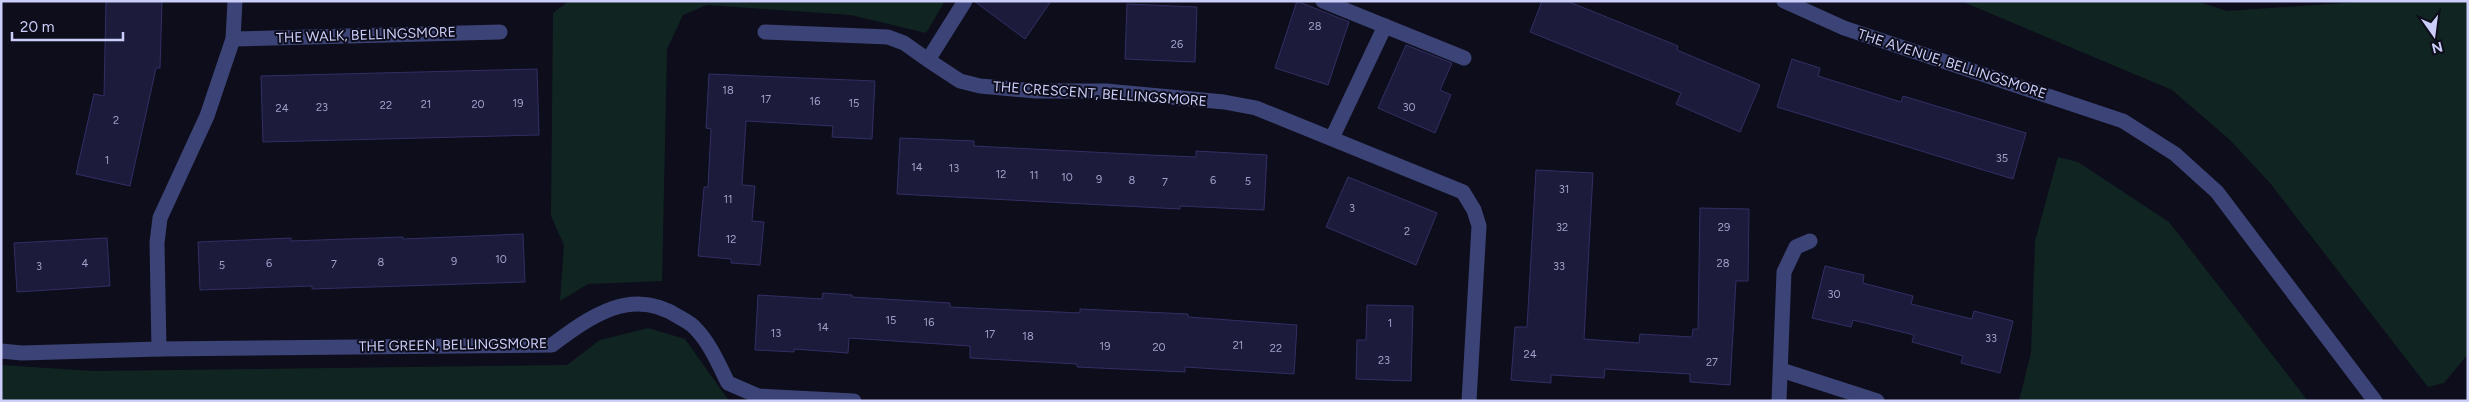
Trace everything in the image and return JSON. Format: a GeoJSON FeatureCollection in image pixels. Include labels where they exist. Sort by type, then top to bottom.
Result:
{"type":"FeatureCollection","features":[{"type":"Feature","properties":{"kind":"street"},"geometry":{"type":"LineString","coordinates":[[159,349],[157,243],[160,218],[207,116],[232,39],[235,1]]}},
{"type":"Feature","properties":{"kind":"street"},"geometry":{"type":"LineString","coordinates":[[928,60],[965,1]]}},
{"type":"Feature","properties":{"kind":"street"},"geometry":{"type":"LineString","coordinates":[[1323,1],[1464,58]]}},
{"type":"Feature","properties":{"kind":"street","name":"THE AVENUE, BELLINGSMORE"},"geometry":{"type":"LineString","coordinates":[[1784,1],[1844,28],[2123,121],[2175,154],[2217,192],[2375,401]]}},
{"type":"Feature","properties":{"kind":"street"},"geometry":{"type":"LineString","coordinates":[[1332,138],[1386,26]]}},
{"type":"Feature","properties":{"kind":"street","name":"THE WALK, BELLINGSMORE"},"geometry":{"type":"LineString","coordinates":[[232,39],[500,32]]}},
{"type":"Feature","properties":{"kind":"street","name":"THE CRESCENT, BELLINGSMORE"},"geometry":{"type":"LineString","coordinates":[[765,32],[888,37],[904,43],[960,81],[980,86],[1036,91],[1106,91],[1224,102],[1256,108],[1463,192],[1474,210],[1479,226],[1469,401]]}},
{"type":"Feature","properties":{"kind":"street"},"geometry":{"type":"LineString","coordinates":[[1779,401],[1784,272],[1796,247],[1810,241]]}},
{"type":"Feature","properties":{"kind":"street","name":"THE GREEN, BELLINGSMORE"},"geometry":{"type":"LineString","coordinates":[[1,351],[22,353],[159,349],[552,344],[602,312],[628,304],[645,303],[665,308],[695,327],[712,352],[728,384],[758,396],[854,401]]}},
{"type":"Feature","properties":{"kind":"street"},"geometry":{"type":"LineString","coordinates":[[1781,370],[1877,401]]}},
{"type":"Feature","properties":{"kind":"green space"},"geometry":{"type":"Polygon","coordinates":[[[569,1],[945,1],[926,33],[851,15],[707,5],[683,15],[667,49],[662,281],[588,284],[560,301],[564,245],[551,216],[553,13],[569,1]]]}},
{"type":"Feature","properties":{"kind":"green space"},"geometry":{"type":"Polygon","coordinates":[[[1961,1],[2196,1],[2227,11],[2374,1],[2468,1],[2468,354],[2444,383],[2428,387],[2270,183],[2230,140],[2172,90],[1961,1]]]}},
{"type":"Feature","properties":{"kind":"green space"},"geometry":{"type":"Polygon","coordinates":[[[2058,157],[2078,162],[2169,222],[2308,401],[2019,401],[2031,353],[2035,241],[2058,157]]]}},
{"type":"Feature","properties":{"kind":"green space"},"geometry":{"type":"Polygon","coordinates":[[[648,328],[685,339],[729,401],[1,401],[1,365],[94,371],[567,365],[600,340],[648,328]]]}},
{"type":"Feature","properties":{"kind":"building"},"geometry":{"type":"Polygon","coordinates":[[[106,1],[162,1],[160,68],[156,68],[130,186],[76,174],[94,94],[104,96],[106,1]]]}},
{"type":"Feature","properties":{"kind":"building"},"geometry":{"type":"Polygon","coordinates":[[[974,1],[1051,1],[1025,39],[974,1]]]}},
{"type":"Feature","properties":{"kind":"building"},"geometry":{"type":"Polygon","coordinates":[[[1297,1],[1349,22],[1328,85],[1275,68],[1297,1]]]}},
{"type":"Feature","properties":{"kind":"building"},"geometry":{"type":"Polygon","coordinates":[[[1542,1],[1567,1],[1678,46],[1677,50],[1760,85],[1740,132],[1676,104],[1681,93],[1530,32],[1542,1]]]}},
{"type":"Feature","properties":{"kind":"building"},"geometry":{"type":"Polygon","coordinates":[[[1127,4],[1197,7],[1195,62],[1125,59],[1127,4]]]}},
{"type":"Feature","properties":{"kind":"building"},"geometry":{"type":"Polygon","coordinates":[[[1406,45],[1452,63],[1440,90],[1451,95],[1435,133],[1378,108],[1406,45]]]}},
{"type":"Feature","properties":{"kind":"building"},"geometry":{"type":"Polygon","coordinates":[[[1792,59],[1820,68],[1818,76],[1901,102],[1903,96],[2026,133],[2013,179],[1777,107],[1792,59]]]}},
{"type":"Feature","properties":{"kind":"building"},"geometry":{"type":"Polygon","coordinates":[[[537,69],[539,135],[263,142],[261,76],[537,69]]]}},
{"type":"Feature","properties":{"kind":"building"},"geometry":{"type":"Polygon","coordinates":[[[709,74],[875,81],[872,139],[832,137],[833,126],[746,121],[742,185],[755,186],[752,221],[764,222],[760,265],[731,263],[731,259],[698,256],[704,187],[708,187],[711,129],[706,128],[709,74]]]}},
{"type":"Feature","properties":{"kind":"building"},"geometry":{"type":"Polygon","coordinates":[[[900,138],[974,141],[974,146],[1150,155],[1196,157],[1196,151],[1267,155],[1264,210],[1180,206],[1180,209],[897,194],[900,138]]]}},
{"type":"Feature","properties":{"kind":"building"},"geometry":{"type":"Polygon","coordinates":[[[1536,170],[1593,173],[1584,339],[1639,343],[1640,334],[1692,337],[1693,329],[1698,329],[1700,208],[1749,209],[1748,281],[1736,281],[1730,385],[1690,382],[1690,374],[1605,369],[1604,378],[1551,375],[1551,383],[1511,380],[1515,327],[1527,327],[1536,170]]]}},
{"type":"Feature","properties":{"kind":"building"},"geometry":{"type":"Polygon","coordinates":[[[1348,177],[1437,213],[1416,265],[1326,227],[1348,177]]]}},
{"type":"Feature","properties":{"kind":"building"},"geometry":{"type":"Polygon","coordinates":[[[523,234],[525,282],[312,289],[312,286],[200,290],[198,242],[291,238],[291,241],[403,237],[403,239],[523,234]]]}},
{"type":"Feature","properties":{"kind":"building"},"geometry":{"type":"Polygon","coordinates":[[[107,238],[110,286],[17,292],[14,243],[107,238]]]}},
{"type":"Feature","properties":{"kind":"building"},"geometry":{"type":"Polygon","coordinates":[[[1825,266],[1864,275],[1863,283],[1913,296],[1911,304],[1972,319],[1974,311],[2013,321],[2000,373],[1961,363],[1963,356],[1912,342],[1914,335],[1853,320],[1851,327],[1812,318],[1825,266]]]}},
{"type":"Feature","properties":{"kind":"building"},"geometry":{"type":"Polygon","coordinates":[[[823,293],[852,295],[852,297],[950,303],[950,307],[1080,313],[1080,309],[1188,314],[1188,317],[1297,325],[1294,374],[1185,367],[1185,372],[1077,367],[1077,364],[970,358],[970,346],[849,338],[848,353],[794,349],[794,352],[755,350],[758,295],[822,299],[823,293]]]}},
{"type":"Feature","properties":{"kind":"building"},"geometry":{"type":"Polygon","coordinates":[[[1367,305],[1413,306],[1411,381],[1356,379],[1357,340],[1366,340],[1367,305]]]}}]}
